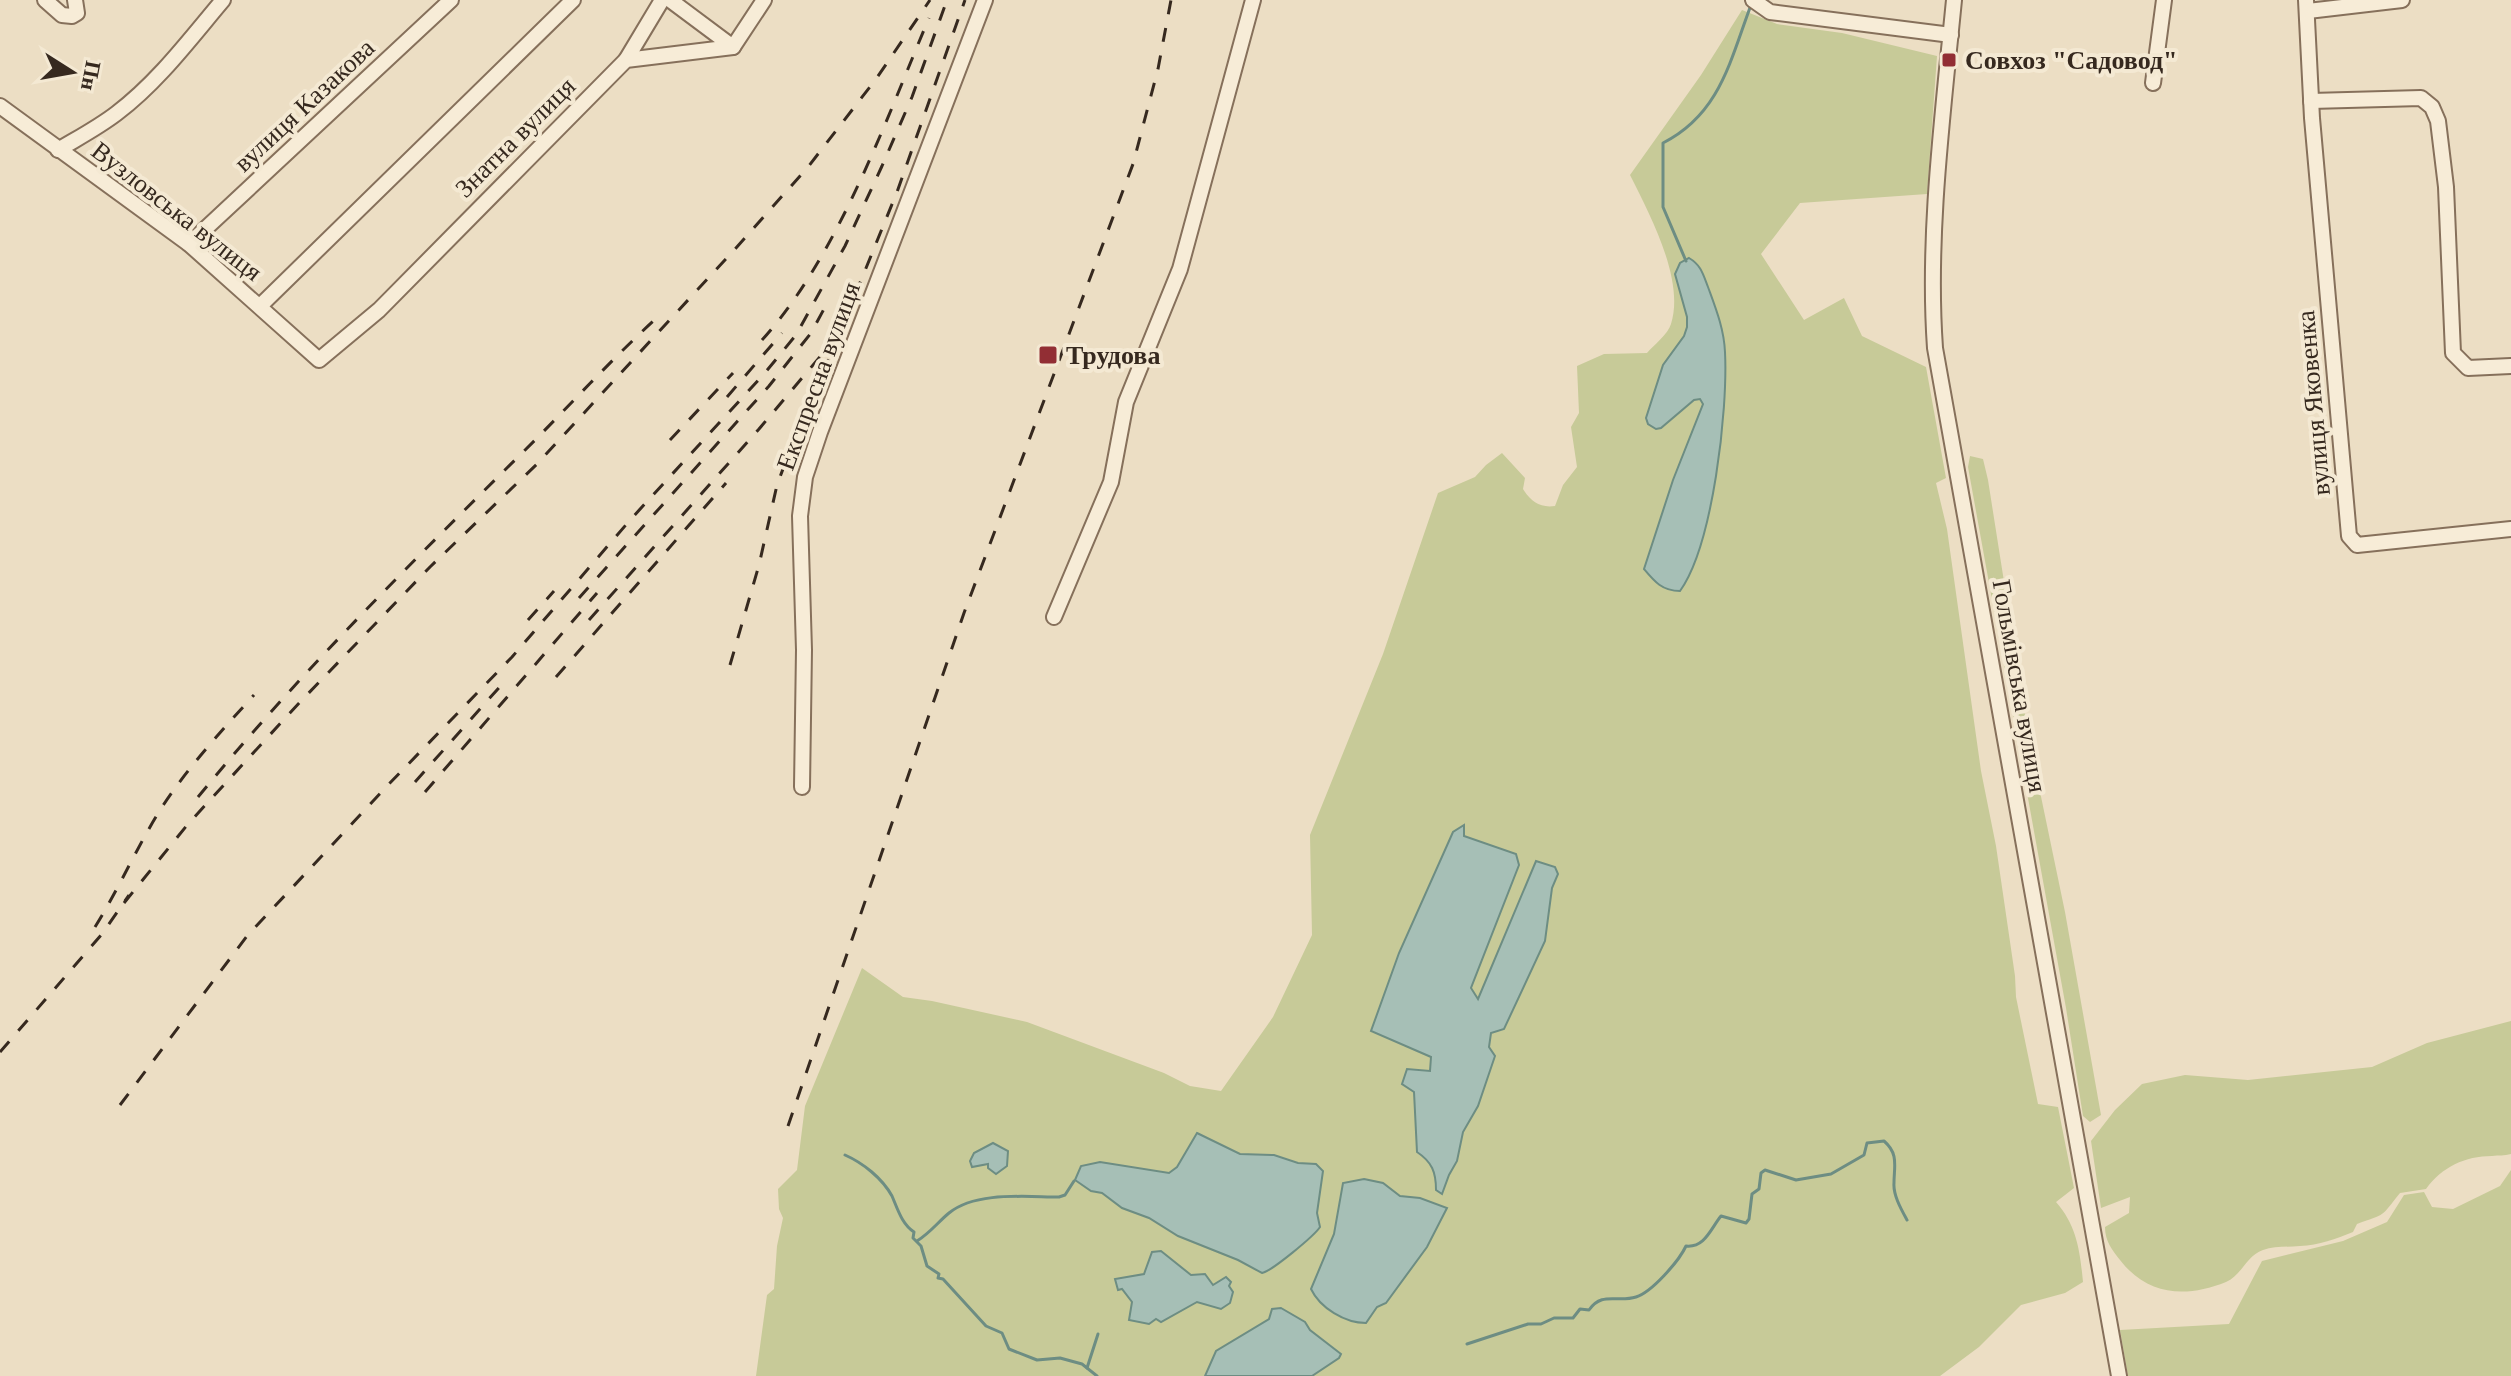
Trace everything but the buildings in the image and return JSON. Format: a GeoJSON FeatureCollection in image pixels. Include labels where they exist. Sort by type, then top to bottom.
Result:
{"type":"FeatureCollection","features":[{"type":"Feature","properties":{"kind":"street"},"geometry":{"type":"LineString","coordinates":[[45,0],[62,15],[72,16],[77,13],[75,0]]}},
{"type":"Feature","properties":{"kind":"street"},"geometry":{"type":"LineString","coordinates":[[58,150],[115,115],[136,97],[223,0]]}},
{"type":"Feature","properties":{"kind":"street","name":"вулиця Казакова"},"geometry":{"type":"LineString","coordinates":[[189,244],[451,0]]}},
{"type":"Feature","properties":{"kind":"street"},"geometry":{"type":"LineString","coordinates":[[260,306],[573,0]]}},
{"type":"Feature","properties":{"kind":"street","name":"Знатна вулиця"},"geometry":{"type":"LineString","coordinates":[[319,360],[379,310],[626,60],[662,0]]}},
{"type":"Feature","properties":{"kind":"street"},"geometry":{"type":"LineString","coordinates":[[670,0],[733,47]]}},
{"type":"Feature","properties":{"kind":"street"},"geometry":{"type":"LineString","coordinates":[[626,60],[733,47],[764,0]]}},
{"type":"Feature","properties":{"kind":"street","name":"Експресна вулиця"},"geometry":{"type":"LineString","coordinates":[[802,787],[804,650],[799,538],[805,477],[985,0]]}},
{"type":"Feature","properties":{"kind":"street"},"geometry":{"type":"LineString","coordinates":[[1054,617],[1111,482],[1126,402],[1180,269],[1253,0]]}},
{"type":"Feature","properties":{"kind":"street"},"geometry":{"type":"LineString","coordinates":[[1753,0],[1770,12],[1951,35]]}},
{"type":"Feature","properties":{"kind":"street","name":"Гольмівська вулиця"},"geometry":{"type":"LineString","coordinates":[[1954,0],[1935,239],[1935,348],[2118,1376]]}},
{"type":"Feature","properties":{"kind":"street"},"geometry":{"type":"LineString","coordinates":[[2153,83],[2164,0]]}},
{"type":"Feature","properties":{"kind":"street"},"geometry":{"type":"LineString","coordinates":[[2307,6],[2402,0]]}},
{"type":"Feature","properties":{"kind":"street","name":"вулиця Яковенка"},"geometry":{"type":"LineString","coordinates":[[2307,6],[2311,101],[2349,536],[2357,545],[2511,529]]}},
{"type":"Feature","properties":{"kind":"street"},"geometry":{"type":"LineString","coordinates":[[2311,101],[2421,98],[2432,107],[2438,121],[2446,187],[2453,353],[2468,368],[2511,366]]}},
{"type":"Feature","properties":{"kind":"street","name":"Вузловська вулиця"},"geometry":{"type":"LineString","coordinates":[[0,106],[189,244],[319,360]]}},
{"type":"Feature","properties":{"kind":"green space"},"geometry":{"type":"Polygon","coordinates":[[[1742,10],[1777,24],[1842,33],[1937,56],[1927,194],[1800,203],[1761,254],[1804,320],[1844,298],[1862,336],[1926,367],[1946,478],[1936,483],[1947,529],[2016,997],[2038,1104],[2058,1107],[2074,1188],[2056,1202],[2073,1230],[2083,1282],[2065,1293],[2021,1305],[1979,1347],[1940,1376],[756,1376],[767,1295],[774,1289],[777,1246],[783,1218],[779,1209],[778,1189],[797,1170],[805,1106],[862,968],[903,997],[1027,1022],[1164,1073],[1190,1086],[1221,1091],[1273,1017],[1312,935],[1310,835],[1383,654],[1438,493],[1475,477],[1502,453],[1525,478],[1523,489],[1529,497],[1540,505],[1555,506],[1563,485],[1577,467],[1571,427],[1579,413],[1577,366],[1604,354],[1647,353],[1671,324],[1674,307],[1669,268],[1655,228],[1630,175],[1701,75],[1742,10]]]}},
{"type":"Feature","properties":{"kind":"green space"},"geometry":{"type":"Polygon","coordinates":[[[1970,456],[1983,459],[1988,480],[2028,734],[2065,912],[2101,1115],[2090,1122],[2083,1116],[1968,467],[1970,456]]]}},
{"type":"Feature","properties":{"kind":"green space"},"geometry":{"type":"Polygon","coordinates":[[[2511,1021],[2511,1154],[2473,1158],[2455,1164],[2426,1189],[2400,1193],[2382,1214],[2357,1224],[2353,1232],[2314,1244],[2263,1250],[2231,1279],[2211,1287],[2182,1292],[2155,1287],[2131,1272],[2110,1245],[2105,1227],[2129,1213],[2130,1197],[2101,1208],[2091,1141],[2115,1110],[2142,1084],[2185,1075],[2248,1080],[2372,1067],[2427,1043],[2511,1021]]]}},
{"type":"Feature","properties":{"kind":"green space"},"geometry":{"type":"Polygon","coordinates":[[[2511,1170],[2511,1376],[2128,1376],[2120,1330],[2229,1324],[2262,1261],[2343,1241],[2387,1222],[2404,1195],[2424,1192],[2432,1207],[2453,1209],[2500,1186],[2511,1170]]]}},
{"type":"Feature","properties":{"kind":"water"},"geometry":{"type":"Polygon","coordinates":[[[1689,258],[1703,274],[1719,319],[1724,344],[1724,407],[1710,510],[1692,570],[1680,591],[1674,591],[1663,587],[1644,569],[1673,480],[1703,404],[1700,399],[1694,400],[1661,428],[1656,429],[1648,424],[1646,418],[1663,365],[1687,327],[1675,274],[1680,263],[1689,258]]]}},
{"type":"Feature","properties":{"kind":"water"},"geometry":{"type":"Polygon","coordinates":[[[1464,825],[1464,836],[1516,854],[1519,865],[1471,988],[1478,999],[1536,861],[1555,867],[1558,874],[1552,888],[1545,941],[1504,1029],[1491,1033],[1489,1047],[1495,1056],[1478,1106],[1463,1132],[1457,1161],[1442,1194],[1436,1190],[1430,1164],[1417,1152],[1414,1092],[1402,1084],[1407,1069],[1430,1071],[1431,1057],[1371,1031],[1399,953],[1453,832],[1464,825]]]}},
{"type":"Feature","properties":{"kind":"water"},"geometry":{"type":"Polygon","coordinates":[[[1197,1133],[1240,1154],[1274,1155],[1298,1163],[1316,1164],[1323,1171],[1317,1213],[1320,1227],[1292,1253],[1262,1273],[1178,1236],[1075,1180],[1081,1166],[1100,1162],[1169,1173],[1177,1167],[1197,1133]]]}},
{"type":"Feature","properties":{"kind":"water"},"geometry":{"type":"Polygon","coordinates":[[[993,1143],[1008,1151],[1007,1166],[996,1174],[988,1168],[988,1164],[972,1167],[970,1161],[974,1153],[993,1143]]]}},
{"type":"Feature","properties":{"kind":"water"},"geometry":{"type":"Polygon","coordinates":[[[1364,1179],[1383,1183],[1400,1196],[1420,1198],[1447,1208],[1427,1247],[1386,1303],[1377,1307],[1366,1323],[1334,1313],[1320,1302],[1311,1289],[1334,1234],[1343,1183],[1364,1179]]]}},
{"type":"Feature","properties":{"kind":"water"},"geometry":{"type":"Polygon","coordinates":[[[1161,1251],[1191,1275],[1205,1274],[1213,1285],[1226,1277],[1231,1282],[1229,1286],[1233,1292],[1230,1303],[1221,1309],[1197,1302],[1161,1322],[1156,1319],[1149,1324],[1129,1320],[1132,1302],[1122,1289],[1118,1290],[1115,1279],[1144,1274],[1152,1252],[1161,1251]]]}},
{"type":"Feature","properties":{"kind":"water"},"geometry":{"type":"Polygon","coordinates":[[[1281,1308],[1305,1322],[1310,1330],[1341,1354],[1339,1358],[1312,1376],[1205,1376],[1216,1351],[1269,1319],[1272,1309],[1281,1308]]]}},
{"type":"Feature","properties":{"kind":"waterway"},"geometry":{"type":"LineString","coordinates":[[1686,261],[1663,207],[1663,143],[1698,117],[1710,101],[1729,66],[1751,5]]}},
{"type":"Feature","properties":{"kind":"waterway"},"geometry":{"type":"LineString","coordinates":[[1467,1344],[1528,1324],[1541,1324],[1554,1318],[1573,1318],[1580,1309],[1589,1310],[1605,1299],[1629,1299],[1642,1294],[1664,1275],[1686,1246],[1703,1241],[1721,1216],[1746,1223],[1752,1194],[1759,1189],[1761,1173],[1765,1170],[1796,1180],[1831,1174],[1864,1155],[1867,1143],[1884,1141],[1894,1156],[1895,1192],[1907,1220]]}},
{"type":"Feature","properties":{"kind":"waterway"},"geometry":{"type":"LineString","coordinates":[[845,1155],[883,1183],[903,1221],[914,1232],[913,1238],[921,1246],[927,1266],[939,1274],[938,1278],[943,1279],[986,1326],[1002,1333],[1009,1349],[1037,1360],[1060,1358],[1082,1364],[1097,1376]]}},
{"type":"Feature","properties":{"kind":"waterway"},"geometry":{"type":"LineString","coordinates":[[917,1241],[949,1213],[973,1201],[1002,1197],[1059,1197],[1065,1195],[1074,1181]]}},
{"type":"Feature","properties":{"kind":"waterway"},"geometry":{"type":"LineString","coordinates":[[1087,1368],[1098,1334]]}},
{"type":"Feature","properties":{"kind":"railway"},"geometry":{"type":"LineString","coordinates":[[124,903],[188,824],[300,702],[430,567],[537,464],[735,249],[808,167],[876,79],[930,0]]}},
{"type":"Feature","properties":{"kind":"railway"},"geometry":{"type":"LineString","coordinates":[[120,1105],[247,936],[512,657],[796,335],[845,246],[882,166],[912,97],[947,0]]}},
{"type":"Feature","properties":{"kind":"railway"},"geometry":{"type":"LineString","coordinates":[[730,665],[759,565],[777,485],[897,192],[965,0]]}},
{"type":"Feature","properties":{"kind":"railway"},"geometry":{"type":"LineString","coordinates":[[788,1126],[964,613],[1133,164],[1158,69],[1171,0]]}},
{"type":"Feature","properties":{"kind":"railway"},"geometry":{"type":"LineString","coordinates":[[762,340],[789,306],[837,229],[929,18]]}},
{"type":"Feature","properties":{"kind":"railway"},"geometry":{"type":"LineString","coordinates":[[579,598],[769,386],[811,333],[824,309]]}},
{"type":"Feature","properties":{"kind":"railway"},"geometry":{"type":"LineString","coordinates":[[198,797],[274,708],[354,623],[660,315]]}},
{"type":"Feature","properties":{"kind":"railway"},"geometry":{"type":"LineString","coordinates":[[727,397],[782,333]]}},
{"type":"Feature","properties":{"kind":"railway"},"geometry":{"type":"LineString","coordinates":[[589,620],[824,352]]}},
{"type":"Feature","properties":{"kind":"railway"},"geometry":{"type":"LineString","coordinates":[[670,440],[733,373]]}},
{"type":"Feature","properties":{"kind":"railway"},"geometry":{"type":"LineString","coordinates":[[556,677],[726,483]]}},
{"type":"Feature","properties":{"kind":"railway"},"geometry":{"type":"LineString","coordinates":[[528,620],[554,591]]}},
{"type":"Feature","properties":{"kind":"railway"},"geometry":{"type":"LineString","coordinates":[[425,792],[597,593]]}},
{"type":"Feature","properties":{"kind":"railway"},"geometry":{"type":"LineString","coordinates":[[415,782],[504,682]]}},
{"type":"Feature","properties":{"kind":"railway"},"geometry":{"type":"LineString","coordinates":[[95,927],[164,804],[196,761],[254,695]]}},
{"type":"Feature","properties":{"kind":"railway"},"geometry":{"type":"LineString","coordinates":[[0,1052],[102,934],[129,895]]}},
{"type":"Feature","properties":{"kind":"place","name":"Совхоз \"Садовод\""},"geometry":{"type":"Point","coordinates":[1949,60]}},
{"type":"Feature","properties":{"kind":"place","name":"Трудова"},"geometry":{"type":"Point","coordinates":[1048,355]}}]}
